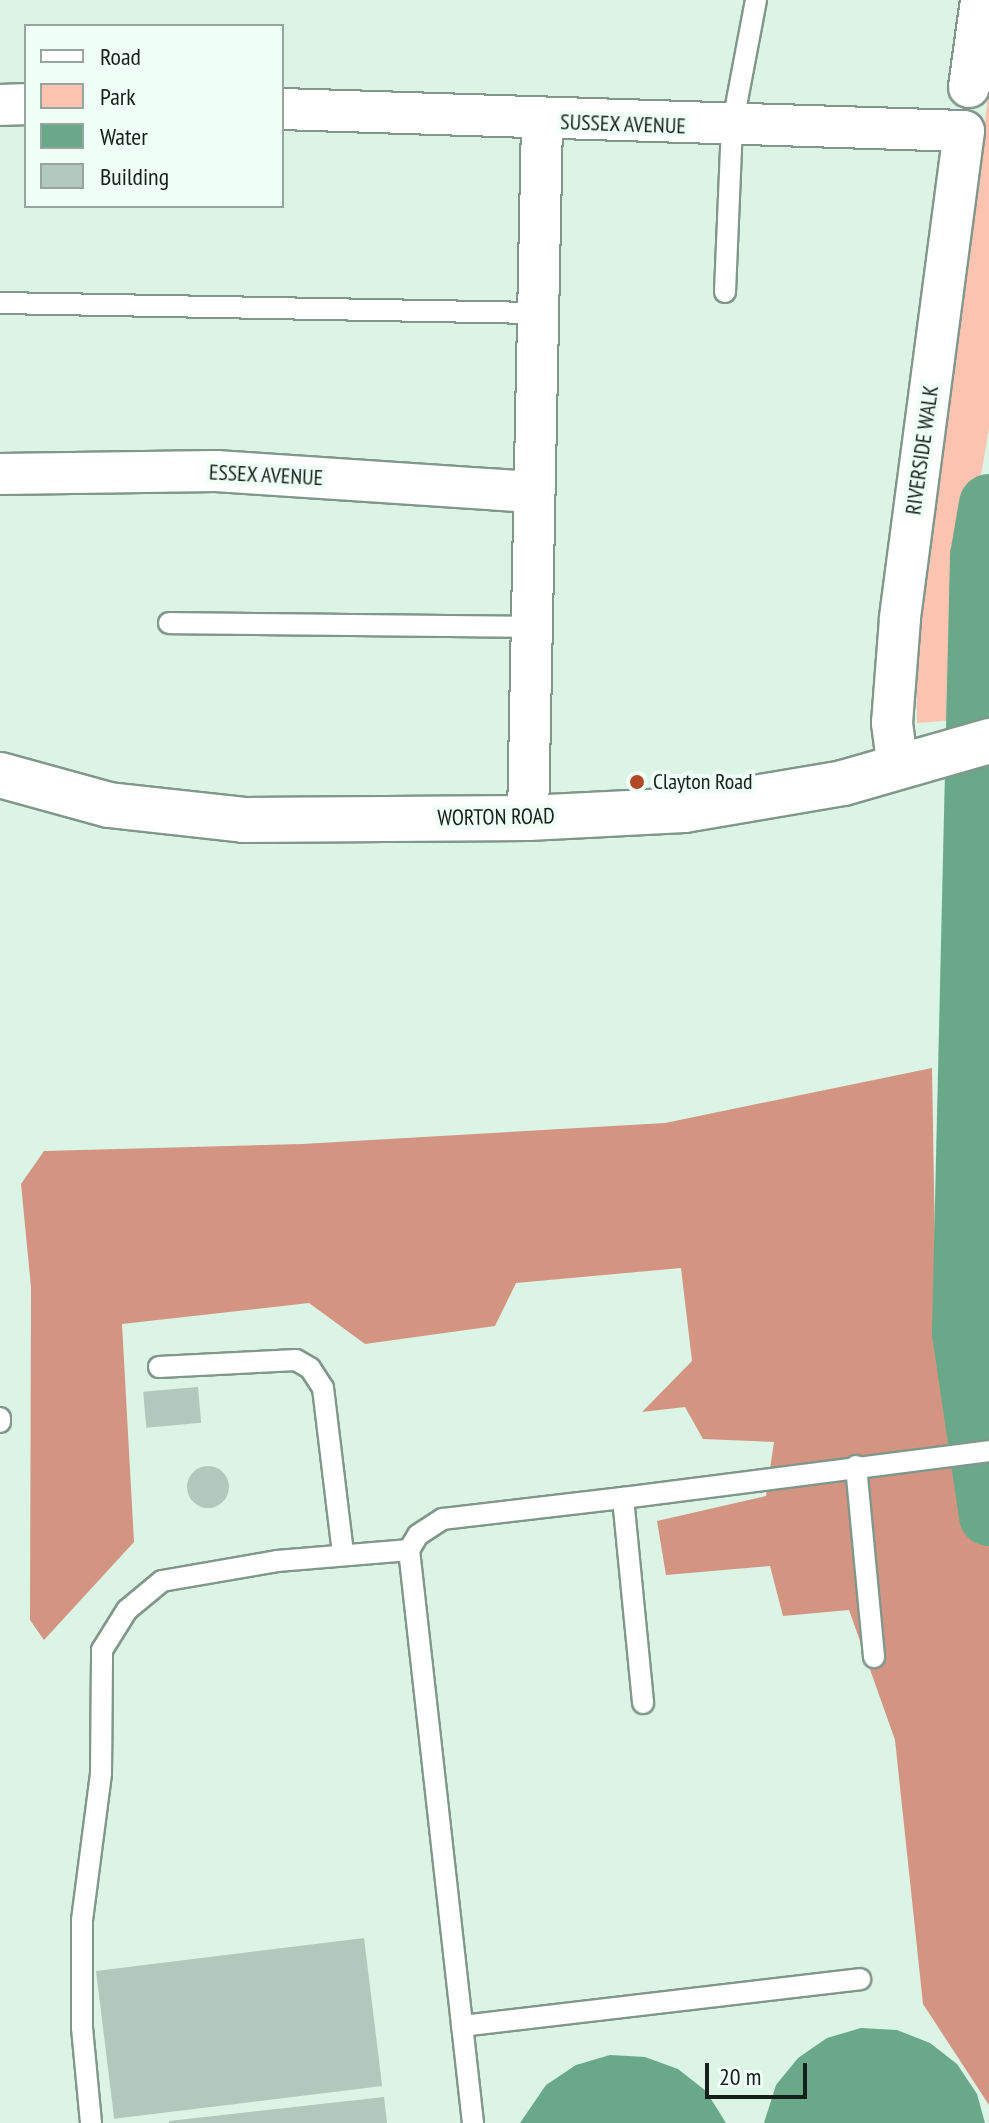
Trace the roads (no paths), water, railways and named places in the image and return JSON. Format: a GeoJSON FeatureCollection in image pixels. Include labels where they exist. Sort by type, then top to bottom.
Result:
{"type":"FeatureCollection","features":[{"type":"Feature","properties":{"kind":"street"},"geometry":{"type":"LineString","coordinates":[[969,87],[981,0]]}},
{"type":"Feature","properties":{"kind":"street"},"geometry":{"type":"LineString","coordinates":[[0,105],[24,104]]}},
{"type":"Feature","properties":{"kind":"street","name":"SUSSEX AVENUE"},"geometry":{"type":"LineString","coordinates":[[284,109],[542,121],[964,131]]}},
{"type":"Feature","properties":{"kind":"street"},"geometry":{"type":"LineString","coordinates":[[528,818],[534,627],[532,492],[542,121]]}},
{"type":"Feature","properties":{"kind":"street","name":"RIVERSIDE WALK"},"geometry":{"type":"LineString","coordinates":[[918,762],[892,723],[900,619],[964,131]]}},
{"type":"Feature","properties":{"kind":"street","name":"ESSEX AVENUE"},"geometry":{"type":"LineString","coordinates":[[0,474],[216,471],[532,492]]}},
{"type":"Feature","properties":{"kind":"street","name":"WORTON ROAD"},"geometry":{"type":"LineString","coordinates":[[0,775],[109,805],[244,820],[528,818],[684,810],[918,762],[989,741]]}},
{"type":"Feature","properties":{"kind":"lane"},"geometry":{"type":"LineString","coordinates":[[725,292],[732,127],[756,0]]}},
{"type":"Feature","properties":{"kind":"lane"},"geometry":{"type":"LineString","coordinates":[[0,303],[537,313]]}},
{"type":"Feature","properties":{"kind":"lane"},"geometry":{"type":"LineString","coordinates":[[169,623],[534,627]]}},
{"type":"Feature","properties":{"kind":"lane"},"geometry":{"type":"LineString","coordinates":[[159,1367],[296,1360],[310,1368],[323,1388],[343,1554]]}},
{"type":"Feature","properties":{"kind":"lane"},"geometry":{"type":"LineString","coordinates":[[473,2123],[409,1550],[418,1535],[443,1519],[989,1451]]}},
{"type":"Feature","properties":{"kind":"lane"},"geometry":{"type":"LineString","coordinates":[[856,1466],[874,1657]]}},
{"type":"Feature","properties":{"kind":"lane"},"geometry":{"type":"LineString","coordinates":[[623,1498],[643,1703]]}},
{"type":"Feature","properties":{"kind":"lane"},"geometry":{"type":"LineString","coordinates":[[91,2123],[82,2027],[82,1920],[101,1773],[102,1650],[127,1610],[162,1581],[343,1554],[409,1550]]}},
{"type":"Feature","properties":{"kind":"lane"},"geometry":{"type":"LineString","coordinates":[[462,2026],[860,1979]]}},
{"type":"Feature","properties":{"kind":"water"},"geometry":{"type":"Polygon","coordinates":[[[861,2028],[897,2030],[930,2043],[957,2064],[977,2094],[985,2123],[764,2123],[776,2085],[798,2058],[827,2038],[861,2028]]]}},
{"type":"Feature","properties":{"kind":"water"},"geometry":{"type":"Polygon","coordinates":[[[610,2055],[645,2057],[678,2069],[706,2091],[726,2123],[520,2123],[546,2085],[576,2065],[610,2055]]]}},
{"type":"Feature","properties":{"kind":"waterway"},"geometry":{"type":"LineString","coordinates":[[989,504],[980,556],[962,1333],[989,1516]]}},
{"type":"Feature","properties":{"kind":"place","name":"Clayton Road"},"geometry":{"type":"Point","coordinates":[637,782]}}]}
